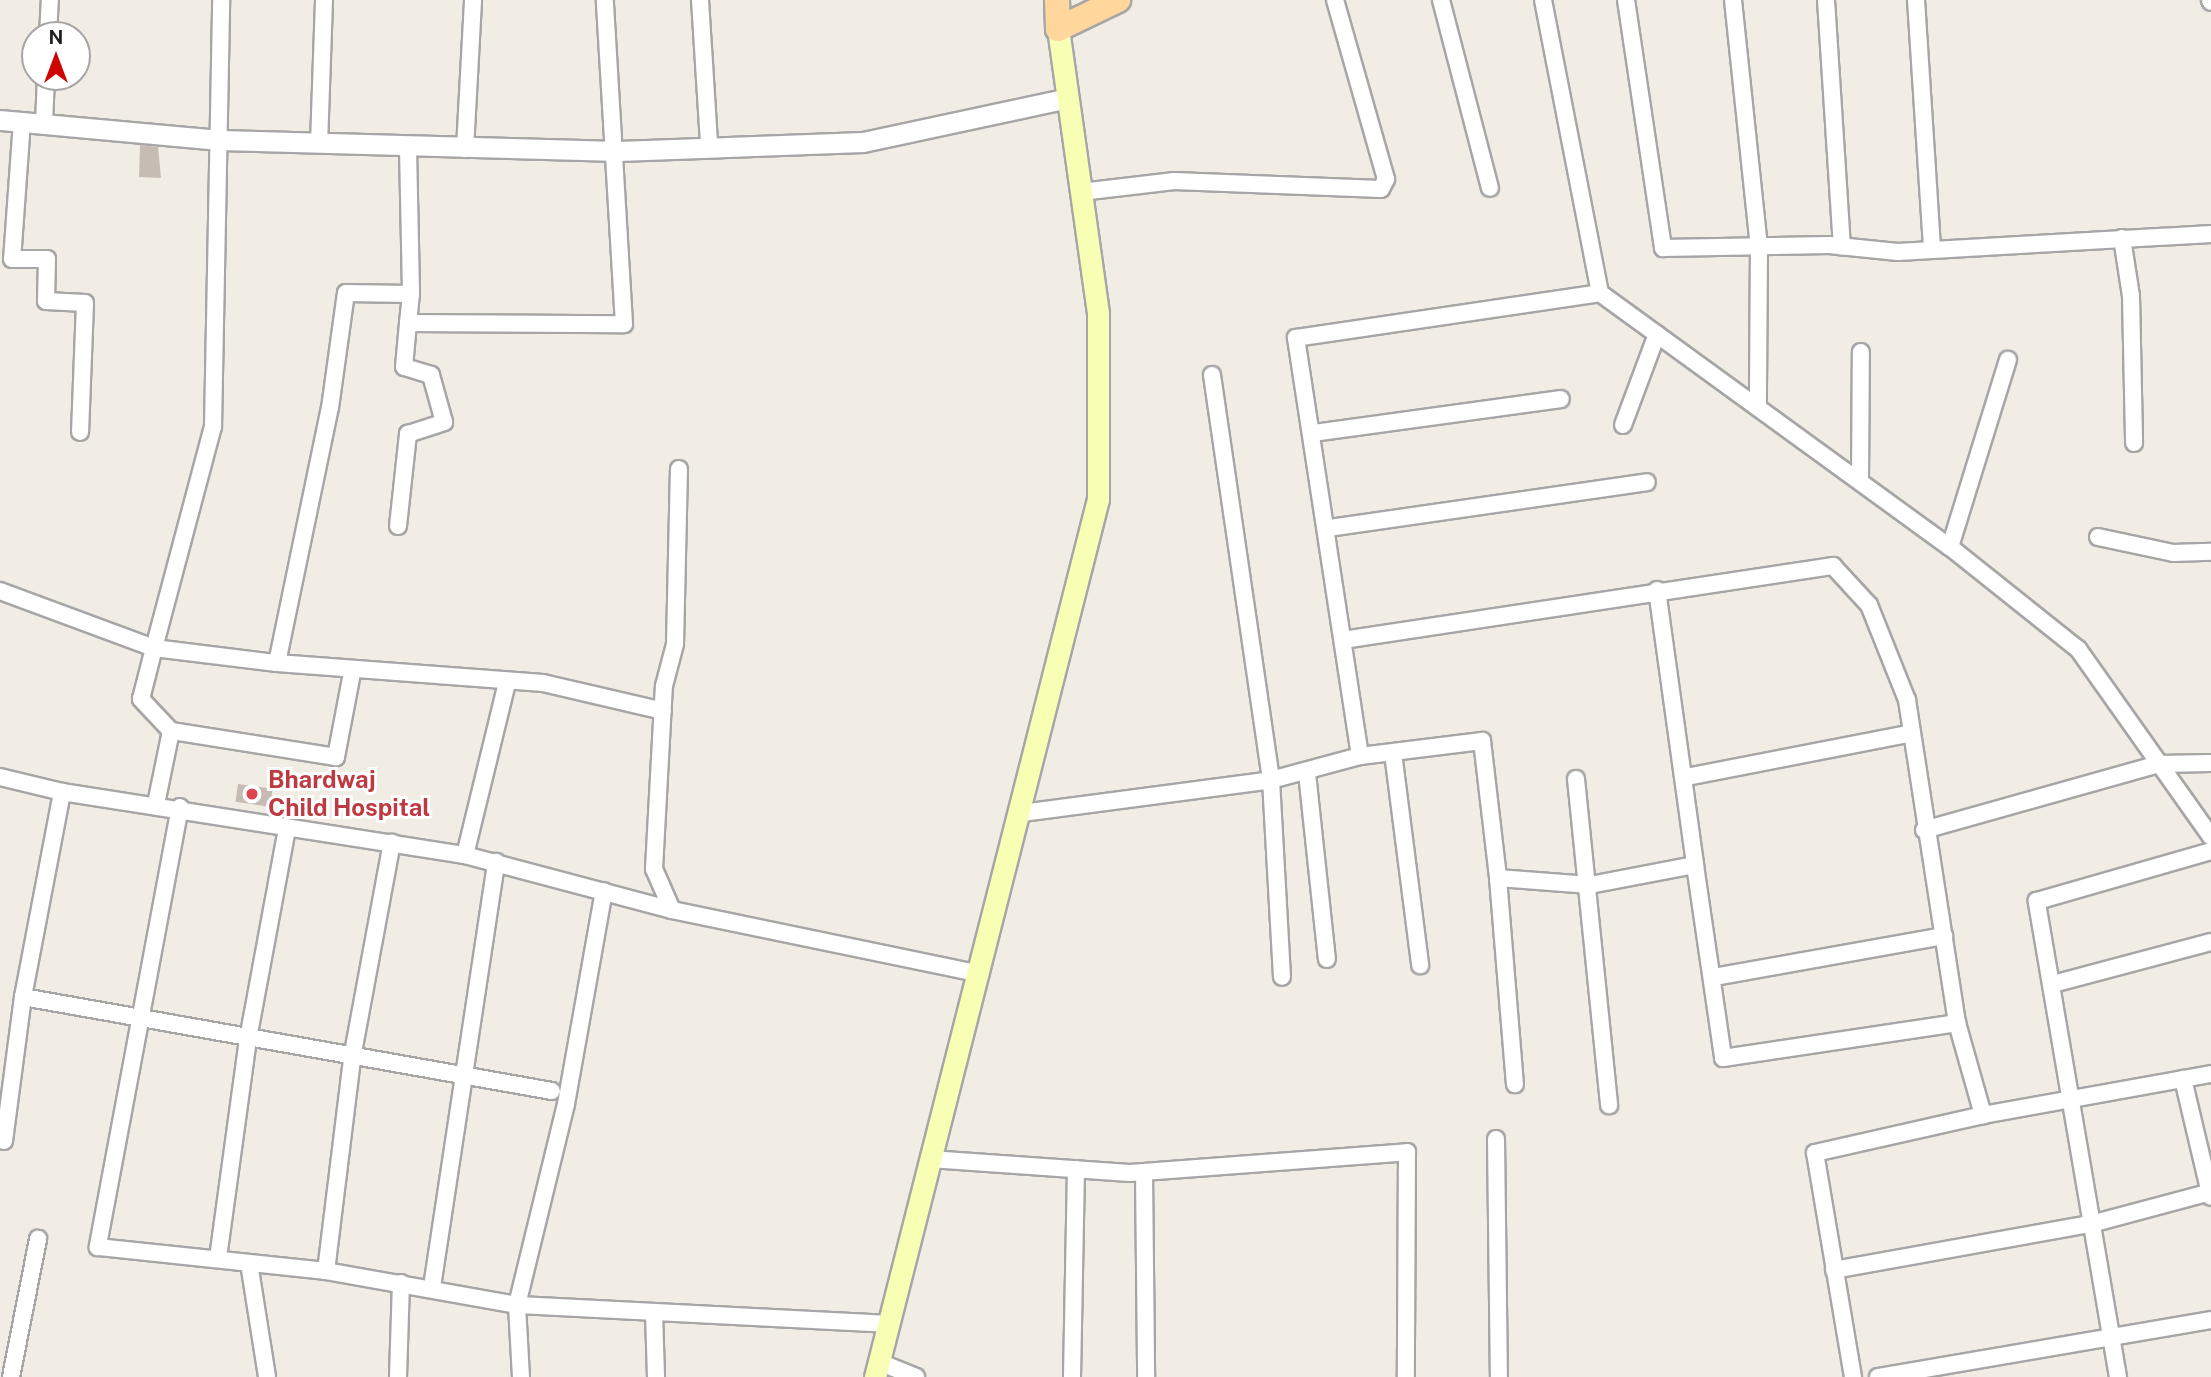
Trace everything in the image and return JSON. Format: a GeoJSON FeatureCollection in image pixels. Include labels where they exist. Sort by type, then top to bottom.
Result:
{"type":"FeatureCollection","features":[{"type":"Feature","properties":{"kind":"main road"},"geometry":{"type":"LineString","coordinates":[[877,1370],[1022,813],[1098,499],[1098,313],[1058,29],[1057,0]]}},
{"type":"Feature","properties":{"kind":"main road"},"geometry":{"type":"LineString","coordinates":[[1058,29],[1118,0]]}},
{"type":"Feature","properties":{"kind":"street"},"geometry":{"type":"LineString","coordinates":[[49,21],[50,0]]}},
{"type":"Feature","properties":{"kind":"street"},"geometry":{"type":"LineString","coordinates":[[221,0],[213,427],[141,699],[170,732],[336,757],[352,673]]}},
{"type":"Feature","properties":{"kind":"street"},"geometry":{"type":"LineString","coordinates":[[319,144],[324,0]]}},
{"type":"Feature","properties":{"kind":"street"},"geometry":{"type":"LineString","coordinates":[[465,149],[473,0]]}},
{"type":"Feature","properties":{"kind":"street"},"geometry":{"type":"LineString","coordinates":[[408,323],[624,324],[618,151],[605,0]]}},
{"type":"Feature","properties":{"kind":"street"},"geometry":{"type":"LineString","coordinates":[[700,0],[709,145]]}},
{"type":"Feature","properties":{"kind":"street"},"geometry":{"type":"LineString","coordinates":[[1081,192],[1174,181],[1381,189],[1386,180],[1335,0]]}},
{"type":"Feature","properties":{"kind":"street"},"geometry":{"type":"LineString","coordinates":[[1441,0],[1490,188]]}},
{"type":"Feature","properties":{"kind":"street"},"geometry":{"type":"LineString","coordinates":[[1543,0],[1600,293],[1758,404],[1950,547],[2078,649],[2211,837]]}},
{"type":"Feature","properties":{"kind":"street"},"geometry":{"type":"LineString","coordinates":[[1626,0],[1663,248],[1932,249],[2211,234]]}},
{"type":"Feature","properties":{"kind":"street"},"geometry":{"type":"LineString","coordinates":[[1732,0],[1759,247],[1758,404]]}},
{"type":"Feature","properties":{"kind":"street"},"geometry":{"type":"LineString","coordinates":[[1826,0],[1842,247]]}},
{"type":"Feature","properties":{"kind":"street"},"geometry":{"type":"LineString","coordinates":[[1916,0],[1932,249]]}},
{"type":"Feature","properties":{"kind":"street"},"geometry":{"type":"LineString","coordinates":[[44,123],[45,91]]}},
{"type":"Feature","properties":{"kind":"street"},"geometry":{"type":"LineString","coordinates":[[0,120],[220,140],[408,148],[618,151],[709,145],[863,142],[1068,98]]}},
{"type":"Feature","properties":{"kind":"street"},"geometry":{"type":"LineString","coordinates":[[22,121],[12,259],[47,259],[46,301],[85,303],[80,432]]}},
{"type":"Feature","properties":{"kind":"street"},"geometry":{"type":"LineString","coordinates":[[398,526],[408,434],[444,422],[431,375],[404,368],[411,294],[408,148]]}},
{"type":"Feature","properties":{"kind":"street"},"geometry":{"type":"LineString","coordinates":[[2122,238],[2131,296],[2134,443]]}},
{"type":"Feature","properties":{"kind":"street"},"geometry":{"type":"LineString","coordinates":[[276,663],[330,408],[346,293],[411,294]]}},
{"type":"Feature","properties":{"kind":"street"},"geometry":{"type":"LineString","coordinates":[[1360,756],[1329,528],[1296,338],[1600,293]]}},
{"type":"Feature","properties":{"kind":"street"},"geometry":{"type":"LineString","coordinates":[[1623,425],[1657,334]]}},
{"type":"Feature","properties":{"kind":"street"},"geometry":{"type":"LineString","coordinates":[[1860,480],[1861,352]]}},
{"type":"Feature","properties":{"kind":"street"},"geometry":{"type":"LineString","coordinates":[[1950,547],[2008,360]]}},
{"type":"Feature","properties":{"kind":"street"},"geometry":{"type":"LineString","coordinates":[[1212,375],[1271,780],[1282,977]]}},
{"type":"Feature","properties":{"kind":"street"},"geometry":{"type":"LineString","coordinates":[[1313,433],[1561,399]]}},
{"type":"Feature","properties":{"kind":"street"},"geometry":{"type":"LineString","coordinates":[[673,910],[654,869],[663,711],[675,644],[679,469]]}},
{"type":"Feature","properties":{"kind":"street"},"geometry":{"type":"LineString","coordinates":[[1329,528],[1647,482]]}},
{"type":"Feature","properties":{"kind":"street"},"geometry":{"type":"LineString","coordinates":[[2098,537],[2174,553],[2211,552]]}},
{"type":"Feature","properties":{"kind":"street"},"geometry":{"type":"LineString","coordinates":[[1343,640],[1657,590],[1833,566],[1868,606],[1907,700],[1907,734],[1957,1023],[1983,1115]]}},
{"type":"Feature","properties":{"kind":"street"},"geometry":{"type":"LineString","coordinates":[[1657,590],[1686,777],[1695,865],[1714,977],[1723,1058],[1957,1023]]}},
{"type":"Feature","properties":{"kind":"street"},"geometry":{"type":"LineString","coordinates":[[0,592],[154,648],[352,673],[543,683],[663,711]]}},
{"type":"Feature","properties":{"kind":"street"},"geometry":{"type":"LineString","coordinates":[[465,855],[507,683]]}},
{"type":"Feature","properties":{"kind":"street"},"geometry":{"type":"LineString","coordinates":[[156,804],[170,732]]}},
{"type":"Feature","properties":{"kind":"street"},"geometry":{"type":"LineString","coordinates":[[1686,777],[1907,734]]}},
{"type":"Feature","properties":{"kind":"street"},"geometry":{"type":"LineString","coordinates":[[1022,813],[1271,780],[1307,773],[1360,756],[1482,741],[1498,878],[1515,1084]]}},
{"type":"Feature","properties":{"kind":"street"},"geometry":{"type":"LineString","coordinates":[[1393,753],[1420,965]]}},
{"type":"Feature","properties":{"kind":"street"},"geometry":{"type":"LineString","coordinates":[[1924,830],[2159,764],[2211,763]]}},
{"type":"Feature","properties":{"kind":"street"},"geometry":{"type":"LineString","coordinates":[[1307,773],[1327,960]]}},
{"type":"Feature","properties":{"kind":"street"},"geometry":{"type":"LineString","coordinates":[[0,777],[62,792],[180,807],[287,828],[465,855],[673,910],[980,974]]}},
{"type":"Feature","properties":{"kind":"street"},"geometry":{"type":"LineString","coordinates":[[1576,779],[1590,885],[1609,1105]]}},
{"type":"Feature","properties":{"kind":"street"},"geometry":{"type":"LineString","coordinates":[[4,1141],[23,997],[62,792]]}},
{"type":"Feature","properties":{"kind":"street"},"geometry":{"type":"LineString","coordinates":[[180,807],[98,1247],[326,1271],[432,1287],[517,1305],[888,1324]]}},
{"type":"Feature","properties":{"kind":"street"},"geometry":{"type":"LineString","coordinates":[[218,1258],[248,1039],[287,828]]}},
{"type":"Feature","properties":{"kind":"street"},"geometry":{"type":"LineString","coordinates":[[326,1271],[352,1058],[392,844]]}},
{"type":"Feature","properties":{"kind":"street"},"geometry":{"type":"LineString","coordinates":[[2118,1377],[2095,1223],[2037,901],[2211,851]]}},
{"type":"Feature","properties":{"kind":"street"},"geometry":{"type":"LineString","coordinates":[[432,1287],[461,1074],[496,862]]}},
{"type":"Feature","properties":{"kind":"street"},"geometry":{"type":"LineString","coordinates":[[1498,878],[1590,885],[1695,865]]}},
{"type":"Feature","properties":{"kind":"street"},"geometry":{"type":"LineString","coordinates":[[521,1377],[517,1305],[566,1104],[604,891]]}},
{"type":"Feature","properties":{"kind":"street"},"geometry":{"type":"LineString","coordinates":[[1714,977],[1944,936]]}},
{"type":"Feature","properties":{"kind":"street"},"geometry":{"type":"LineString","coordinates":[[2053,984],[2211,942]]}},
{"type":"Feature","properties":{"kind":"street"},"geometry":{"type":"LineString","coordinates":[[23,997],[352,1058],[552,1091]]}},
{"type":"Feature","properties":{"kind":"street"},"geometry":{"type":"LineString","coordinates":[[1853,1377],[1815,1153],[1983,1115],[2211,1074]]}},
{"type":"Feature","properties":{"kind":"street"},"geometry":{"type":"LineString","coordinates":[[1834,1270],[2095,1223],[2211,1193],[2183,1079]]}},
{"type":"Feature","properties":{"kind":"street"},"geometry":{"type":"LineString","coordinates":[[1496,1139],[1499,1377]]}},
{"type":"Feature","properties":{"kind":"street"},"geometry":{"type":"LineString","coordinates":[[930,1159],[1076,1170],[1144,1172],[1408,1152],[1406,1377]]}},
{"type":"Feature","properties":{"kind":"street"},"geometry":{"type":"LineString","coordinates":[[1072,1377],[1076,1170]]}},
{"type":"Feature","properties":{"kind":"street"},"geometry":{"type":"LineString","coordinates":[[1144,1172],[1146,1377]]}},
{"type":"Feature","properties":{"kind":"street"},"geometry":{"type":"LineString","coordinates":[[0,1376],[10,1377],[38,1239]]}},
{"type":"Feature","properties":{"kind":"street"},"geometry":{"type":"LineString","coordinates":[[248,1263],[267,1377]]}},
{"type":"Feature","properties":{"kind":"street"},"geometry":{"type":"LineString","coordinates":[[398,1377],[401,1283]]}},
{"type":"Feature","properties":{"kind":"street"},"geometry":{"type":"LineString","coordinates":[[654,1312],[656,1377]]}},
{"type":"Feature","properties":{"kind":"street"},"geometry":{"type":"LineString","coordinates":[[1878,1377],[2211,1320]]}},
{"type":"Feature","properties":{"kind":"street"},"geometry":{"type":"LineString","coordinates":[[877,1370],[916,1377]]}},
{"type":"Feature","properties":{"kind":"building"},"geometry":{"type":"Polygon","coordinates":[[[140,145],[158,147],[161,178],[139,177],[140,145]]]}},
{"type":"Feature","properties":{"kind":"building"},"geometry":{"type":"Polygon","coordinates":[[[238,784],[273,789],[270,807],[235,802],[238,784]]]}},
{"type":"Feature","properties":{"kind":"place","name":"Bhardwaj Child Hospital"},"geometry":{"type":"Point","coordinates":[252,794]}}]}
